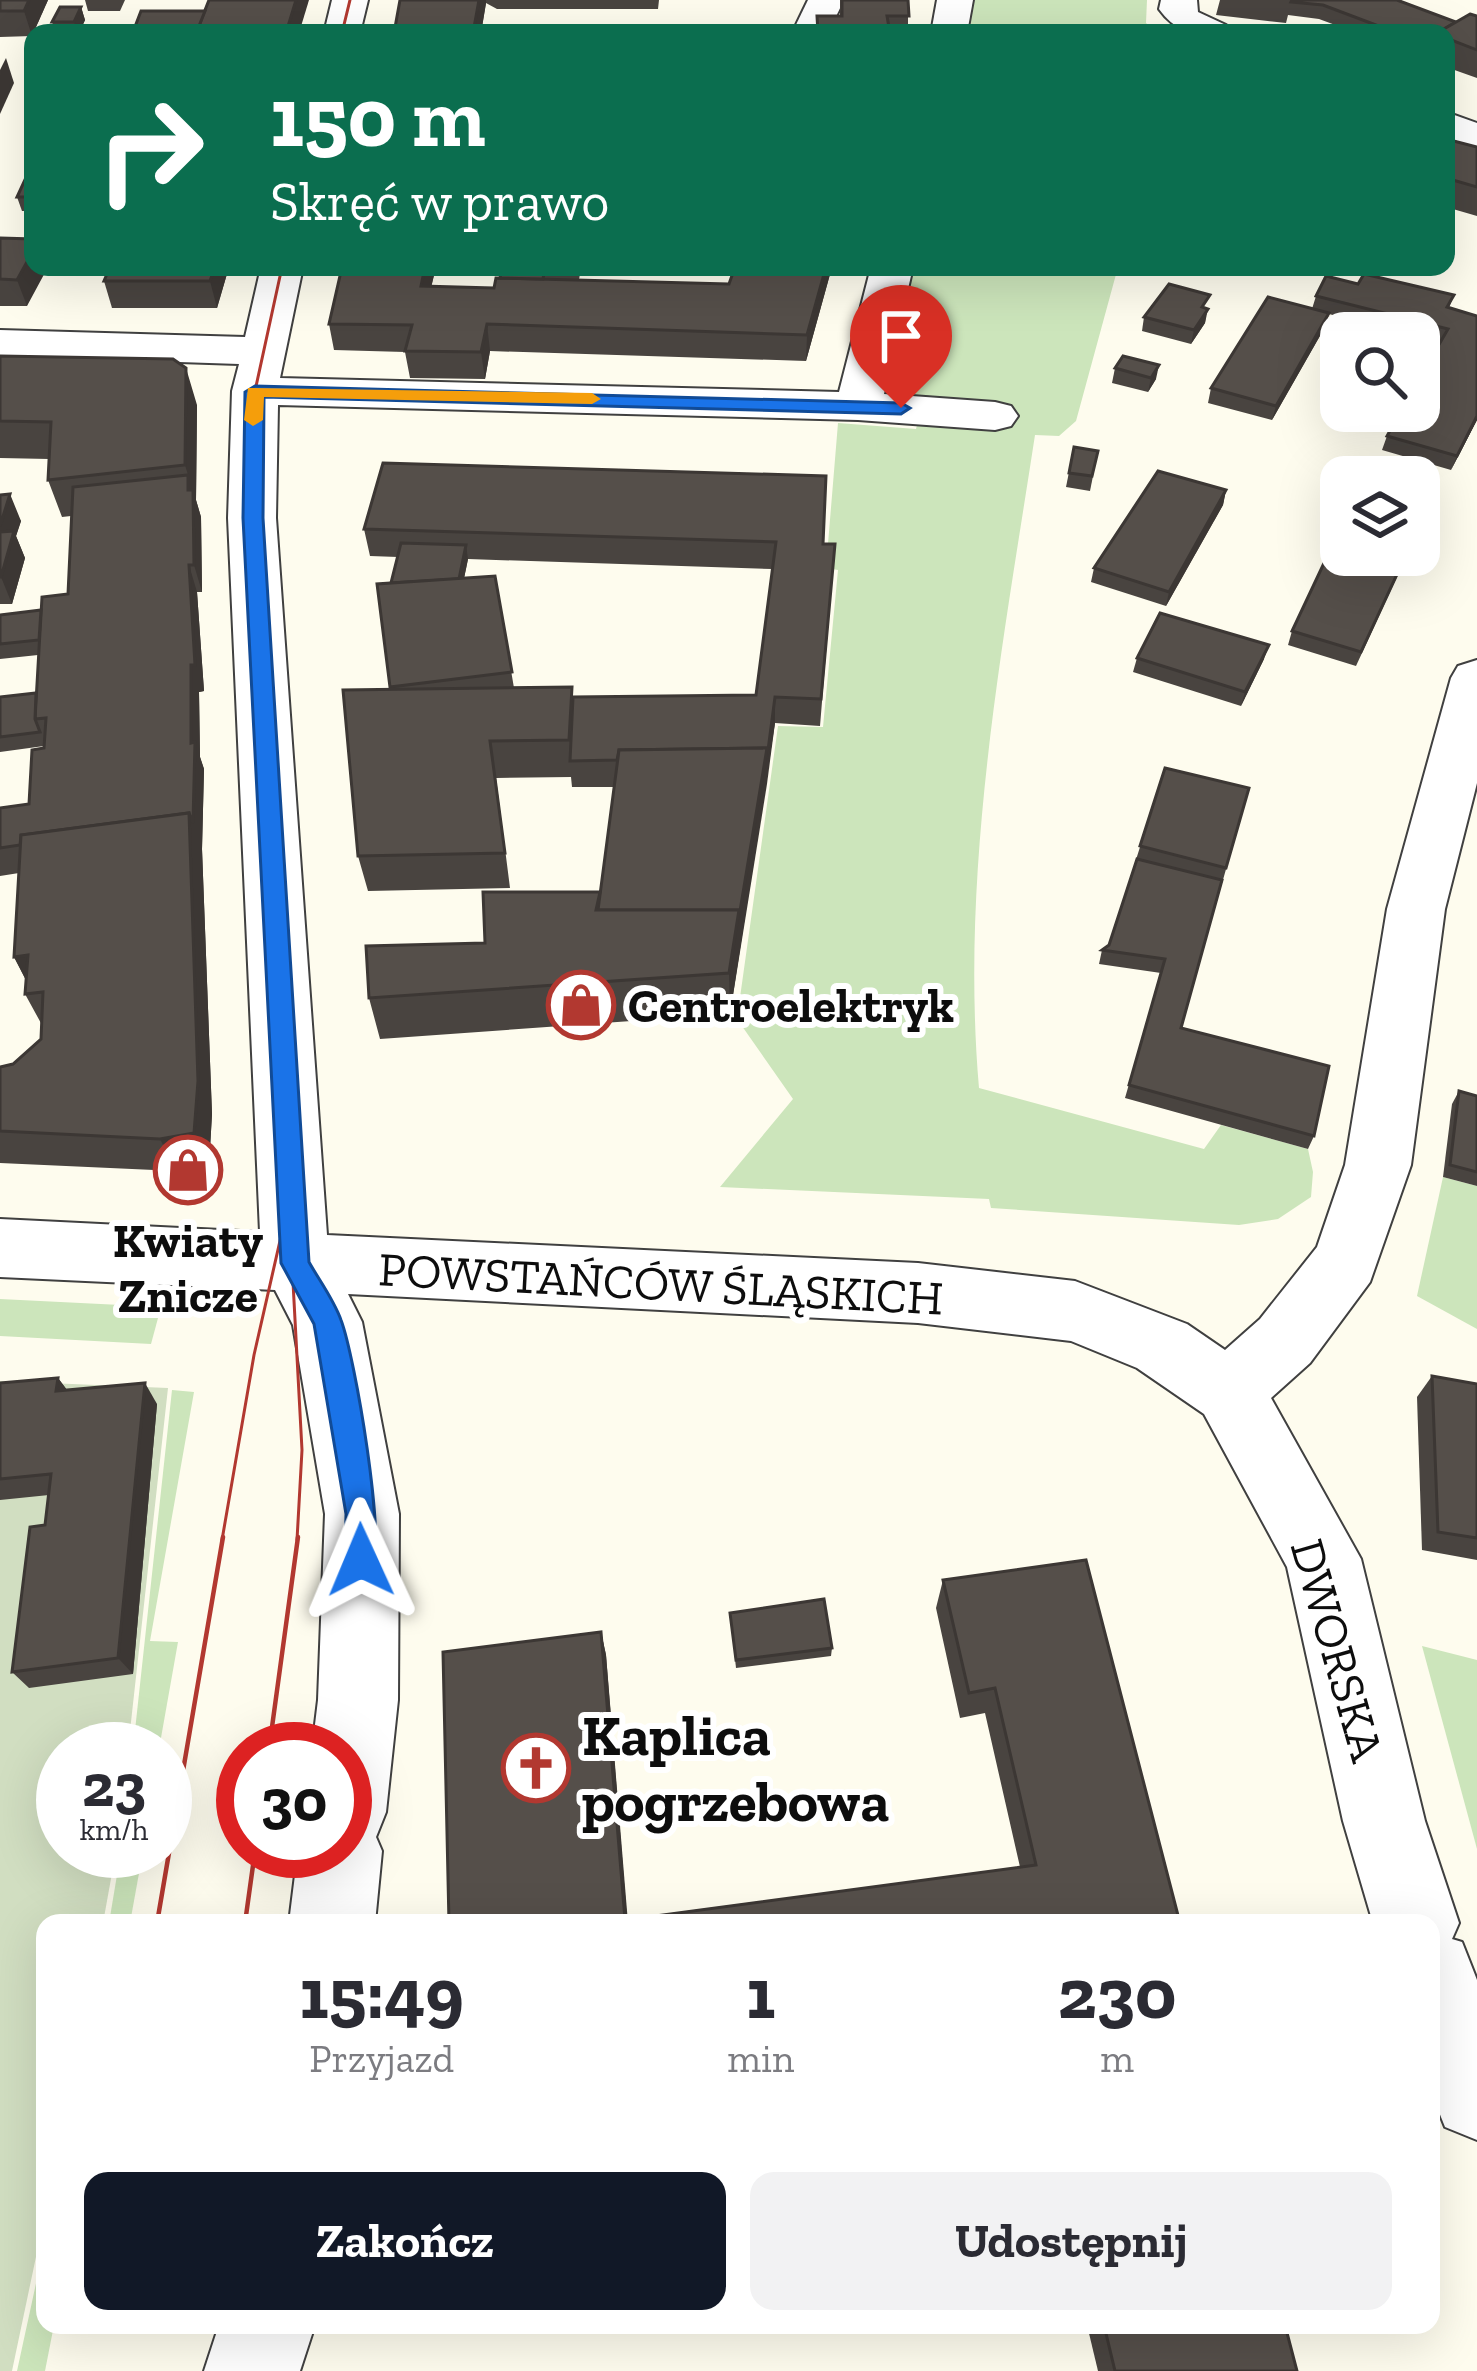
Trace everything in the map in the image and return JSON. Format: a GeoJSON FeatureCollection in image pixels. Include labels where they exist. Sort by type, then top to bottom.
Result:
{"type":"FeatureCollection","features":[{"type":"Feature","properties":{"kind":"street"},"geometry":{"type":"LineString","coordinates":[[1179,0],[1177,9],[1193,24]]}},
{"type":"Feature","properties":{"kind":"street"},"geometry":{"type":"LineString","coordinates":[[280,276],[258,371],[253,518],[295,1263],[328,1322],[362,1514],[355,1722]]}},
{"type":"Feature","properties":{"kind":"street"},"geometry":{"type":"LineString","coordinates":[[858,406],[890,276]]}},
{"type":"Feature","properties":{"kind":"street"},"geometry":{"type":"LineString","coordinates":[[0,344],[258,371],[995,416]]}},
{"type":"Feature","properties":{"kind":"street"},"geometry":{"type":"LineString","coordinates":[[1229,1391],[1286,1341],[1346,1261],[1378,1165],[1416,909],[1477,678]]}},
{"type":"Feature","properties":{"kind":"street","name":"POWSTAŃCÓW ŚLĄSKICH"},"geometry":{"type":"LineString","coordinates":[[0,1248],[918,1293],[1075,1311],[1162,1346],[1229,1391]]}},
{"type":"Feature","properties":{"kind":"street","name":"DWORSKA"},"geometry":{"type":"LineString","coordinates":[[1229,1391],[1323,1558],[1384,1821],[1413,1914]]}},
{"type":"Feature","properties":{"kind":"street"},"geometry":{"type":"LineString","coordinates":[[333,1914],[337,1878]]}},
{"type":"Feature","properties":{"kind":"street"},"geometry":{"type":"LineString","coordinates":[[1440,1997],[1477,2095]]}},
{"type":"Feature","properties":{"kind":"street"},"geometry":{"type":"LineString","coordinates":[[253,2371],[264,2334]]}},
{"type":"Feature","properties":{"kind":"green space"},"geometry":{"type":"Polygon","coordinates":[[[967,0],[1147,0],[1147,24],[965,24],[967,0]]]}},
{"type":"Feature","properties":{"kind":"green space"},"geometry":{"type":"Polygon","coordinates":[[[902,276],[1116,276],[1076,421],[1059,436],[1035,435],[998,679],[980,842],[975,924],[979,1088],[1204,1149],[1221,1125],[1308,1149],[1311,1197],[1278,1219],[1239,1225],[991,1208],[989,1199],[720,1187],[793,1099],[737,1019],[778,726],[823,727],[838,570],[826,568],[838,423],[916,429],[924,396],[879,392],[902,276]]]}},
{"type":"Feature","properties":{"kind":"green space"},"geometry":{"type":"Polygon","coordinates":[[[1443,1177],[1477,1186],[1477,1329],[1417,1296],[1443,1177]]]}},
{"type":"Feature","properties":{"kind":"green space"},"geometry":{"type":"Polygon","coordinates":[[[0,1299],[161,1307],[151,1344],[0,1336],[0,1299]]]}},
{"type":"Feature","properties":{"kind":"green space"},"geometry":{"type":"Polygon","coordinates":[[[0,1381],[168,1388],[131,1722],[36,1722],[36,1878],[111,1878],[105,1914],[36,1914],[36,2257],[12,2371],[0,2371],[0,1381]]]}},
{"type":"Feature","properties":{"kind":"green space"},"geometry":{"type":"Polygon","coordinates":[[[172,1390],[194,1392],[150,1641],[178,1642],[164,1722],[136,1722],[172,1390]]]}},
{"type":"Feature","properties":{"kind":"green space"},"geometry":{"type":"Polygon","coordinates":[[[1422,1646],[1477,1660],[1477,1849],[1422,1646]]]}},
{"type":"Feature","properties":{"kind":"green space"},"geometry":{"type":"Polygon","coordinates":[[[116,1878],[138,1878],[132,1914],[110,1914],[116,1878]]]}},
{"type":"Feature","properties":{"kind":"green space"},"geometry":{"type":"Polygon","coordinates":[[[36,2283],[36,2334],[52,2334],[45,2371],[17,2371],[36,2283]]]}},
{"type":"Feature","properties":{"kind":"building"},"geometry":{"type":"Polygon","coordinates":[[[0,0],[29,0],[24,11],[0,11],[0,0]]]}},
{"type":"Feature","properties":{"kind":"building"},"geometry":{"type":"Polygon","coordinates":[[[209,0],[296,0],[289,24],[200,24],[209,0]]]}},
{"type":"Feature","properties":{"kind":"building"},"geometry":{"type":"Polygon","coordinates":[[[400,0],[479,0],[475,24],[396,24],[400,0]]]}},
{"type":"Feature","properties":{"kind":"building"},"geometry":{"type":"Polygon","coordinates":[[[842,0],[908,0],[909,16],[887,16],[888,24],[817,24],[817,16],[842,16],[842,0]]]}},
{"type":"Feature","properties":{"kind":"building"},"geometry":{"type":"Polygon","coordinates":[[[1397,0],[1456,22],[1373,24],[1323,5],[1291,2],[1397,0]]]}},
{"type":"Feature","properties":{"kind":"building"},"geometry":{"type":"Polygon","coordinates":[[[60,7],[81,7],[74,22],[52,22],[60,7]]]}},
{"type":"Feature","properties":{"kind":"building"},"geometry":{"type":"Polygon","coordinates":[[[141,11],[205,11],[200,24],[136,24],[141,11]]]}},
{"type":"Feature","properties":{"kind":"building"},"geometry":{"type":"Polygon","coordinates":[[[1470,14],[1477,16],[1477,50],[1455,41],[1453,24],[1470,14]]]}},
{"type":"Feature","properties":{"kind":"building"},"geometry":{"type":"Polygon","coordinates":[[[1455,141],[1477,147],[1477,187],[1455,181],[1455,141]]]}},
{"type":"Feature","properties":{"kind":"building"},"geometry":{"type":"Polygon","coordinates":[[[0,238],[24,239],[24,267],[17,280],[0,279],[0,238]]]}},
{"type":"Feature","properties":{"kind":"building"},"geometry":{"type":"Polygon","coordinates":[[[106,276],[212,276],[210,281],[104,281],[106,276]]]}},
{"type":"Feature","properties":{"kind":"building"},"geometry":{"type":"Polygon","coordinates":[[[340,276],[423,276],[421,286],[494,288],[496,278],[729,284],[732,276],[823,276],[807,335],[487,324],[481,352],[405,351],[412,325],[329,324],[340,276]]]}},
{"type":"Feature","properties":{"kind":"building"},"geometry":{"type":"Polygon","coordinates":[[[500,276],[544,276],[543,279],[500,276]]]}},
{"type":"Feature","properties":{"kind":"building"},"geometry":{"type":"Polygon","coordinates":[[[1326,276],[1358,284],[1363,276],[1373,276],[1454,295],[1447,307],[1477,316],[1477,416],[1457,456],[1387,436],[1389,432],[1440,432],[1440,343],[1448,329],[1440,327],[1440,312],[1380,312],[1316,296],[1326,276]]]}},
{"type":"Feature","properties":{"kind":"building"},"geometry":{"type":"Polygon","coordinates":[[[1169,284],[1210,295],[1202,307],[1208,309],[1194,330],[1144,317],[1169,284]]]}},
{"type":"Feature","properties":{"kind":"building"},"geometry":{"type":"Polygon","coordinates":[[[1268,297],[1325,312],[1320,312],[1320,329],[1276,406],[1211,388],[1268,297]]]}},
{"type":"Feature","properties":{"kind":"building"},"geometry":{"type":"Polygon","coordinates":[[[0,356],[173,359],[186,368],[185,465],[48,480],[51,422],[0,421],[0,356]]]}},
{"type":"Feature","properties":{"kind":"building"},"geometry":{"type":"Polygon","coordinates":[[[1123,356],[1159,365],[1151,378],[1115,368],[1123,356]]]}},
{"type":"Feature","properties":{"kind":"building"},"geometry":{"type":"Polygon","coordinates":[[[1074,447],[1098,451],[1092,476],[1069,473],[1074,447]]]}},
{"type":"Feature","properties":{"kind":"building"},"geometry":{"type":"Polygon","coordinates":[[[383,463],[826,476],[823,544],[835,544],[821,699],[775,697],[767,758],[767,748],[619,750],[617,760],[570,761],[573,697],[756,695],[776,542],[364,529],[383,463]]]}},
{"type":"Feature","properties":{"kind":"building"},"geometry":{"type":"Polygon","coordinates":[[[1158,471],[1226,490],[1169,592],[1094,568],[1158,471]]]}},
{"type":"Feature","properties":{"kind":"building"},"geometry":{"type":"Polygon","coordinates":[[[188,475],[188,490],[193,490],[194,565],[189,565],[195,665],[191,665],[193,823],[189,813],[21,835],[20,845],[0,848],[0,808],[29,804],[32,750],[44,748],[46,718],[35,719],[42,597],[68,594],[73,487],[188,475]]]}},
{"type":"Feature","properties":{"kind":"building"},"geometry":{"type":"Polygon","coordinates":[[[10,494],[0,526],[0,495],[10,494]]]}},
{"type":"Feature","properties":{"kind":"building"},"geometry":{"type":"Polygon","coordinates":[[[14,531],[1,577],[0,577],[0,532],[14,531]]]}},
{"type":"Feature","properties":{"kind":"building"},"geometry":{"type":"Polygon","coordinates":[[[401,543],[466,545],[459,579],[391,583],[401,543]]]}},
{"type":"Feature","properties":{"kind":"building"},"geometry":{"type":"Polygon","coordinates":[[[1320,572],[1320,576],[1396,576],[1361,652],[1292,631],[1320,572]]]}},
{"type":"Feature","properties":{"kind":"building"},"geometry":{"type":"Polygon","coordinates":[[[495,576],[512,672],[390,687],[377,584],[495,576]]]}},
{"type":"Feature","properties":{"kind":"building"},"geometry":{"type":"Polygon","coordinates":[[[41,610],[39,640],[0,644],[0,615],[41,610]]]}},
{"type":"Feature","properties":{"kind":"building"},"geometry":{"type":"Polygon","coordinates":[[[1160,613],[1269,645],[1245,692],[1137,658],[1160,613]]]}},
{"type":"Feature","properties":{"kind":"building"},"geometry":{"type":"Polygon","coordinates":[[[572,687],[569,740],[490,741],[505,853],[358,856],[343,690],[572,687]]]}},
{"type":"Feature","properties":{"kind":"building"},"geometry":{"type":"Polygon","coordinates":[[[36,693],[35,719],[40,732],[0,737],[0,697],[36,693]]]}},
{"type":"Feature","properties":{"kind":"building"},"geometry":{"type":"Polygon","coordinates":[[[767,748],[739,917],[739,910],[598,910],[619,750],[767,748]]]}},
{"type":"Feature","properties":{"kind":"building"},"geometry":{"type":"Polygon","coordinates":[[[1165,768],[1249,788],[1226,868],[1140,846],[1165,768]]]}},
{"type":"Feature","properties":{"kind":"building"},"geometry":{"type":"Polygon","coordinates":[[[189,813],[198,1081],[194,1133],[160,1139],[0,1131],[0,1067],[13,1064],[41,1039],[43,992],[25,994],[28,955],[14,957],[21,835],[189,813]]]}},
{"type":"Feature","properties":{"kind":"building"},"geometry":{"type":"Polygon","coordinates":[[[1137,859],[1222,880],[1181,1028],[1329,1066],[1314,1136],[1129,1085],[1165,959],[1102,950],[1109,945],[1137,859]]]}},
{"type":"Feature","properties":{"kind":"building"},"geometry":{"type":"Polygon","coordinates":[[[483,892],[600,892],[596,910],[739,910],[729,973],[369,998],[366,946],[485,943],[483,892]]]}},
{"type":"Feature","properties":{"kind":"building"},"geometry":{"type":"Polygon","coordinates":[[[1459,1091],[1477,1096],[1477,1172],[1450,1165],[1459,1091]]]}},
{"type":"Feature","properties":{"kind":"building"},"geometry":{"type":"Polygon","coordinates":[[[1432,1376],[1477,1384],[1477,1538],[1438,1532],[1432,1376]]]}},
{"type":"Feature","properties":{"kind":"building"},"geometry":{"type":"Polygon","coordinates":[[[58,1378],[56,1391],[145,1383],[118,1658],[12,1672],[30,1527],[45,1525],[51,1474],[0,1479],[0,1383],[58,1378]]]}},
{"type":"Feature","properties":{"kind":"building"},"geometry":{"type":"Polygon","coordinates":[[[1086,1560],[1178,1914],[670,1914],[1036,1865],[995,1688],[969,1693],[943,1580],[1086,1560]]]}},
{"type":"Feature","properties":{"kind":"building"},"geometry":{"type":"Polygon","coordinates":[[[824,1599],[832,1648],[736,1660],[730,1613],[824,1599]]]}},
{"type":"Feature","properties":{"kind":"building","name":"Kaplica pogrzebowa"},"geometry":{"type":"Polygon","coordinates":[[[601,1632],[625,1914],[449,1914],[443,1652],[601,1632]]]}},
{"type":"Feature","properties":{"kind":"building"},"geometry":{"type":"Polygon","coordinates":[[[1106,2334],[1287,2334],[1297,2371],[1115,2371],[1106,2334]]]}},
{"type":"Feature","properties":{"kind":"tram line"},"geometry":{"type":"LineString","coordinates":[[344,24],[350,0]]}},
{"type":"Feature","properties":{"kind":"tram line"},"geometry":{"type":"LineString","coordinates":[[280,276],[255,391],[252,518],[302,1450],[297,1540]]}},
{"type":"Feature","properties":{"kind":"tram line"},"geometry":{"type":"LineString","coordinates":[[222,1540],[254,1355],[282,1232]]}},
{"type":"Feature","properties":{"kind":"tram line"},"geometry":{"type":"LineString","coordinates":[[159,1914],[223,1537]]}},
{"type":"Feature","properties":{"kind":"tram line"},"geometry":{"type":"LineString","coordinates":[[273,1722],[298,1537]]}},
{"type":"Feature","properties":{"kind":"tram line"},"geometry":{"type":"LineString","coordinates":[[246,1914],[251,1878]]}},
{"type":"Feature","properties":{"kind":"slow traffic"},"geometry":{"type":"LineString","coordinates":[[253,420],[255,392],[592,399]]}},
{"type":"Feature","properties":{"kind":"place","name":"Centroelektryk"},"geometry":{"type":"Point","coordinates":[581,1005]}},
{"type":"Feature","properties":{"kind":"place","name":"Kwiaty Znicze"},"geometry":{"type":"Point","coordinates":[188,1170]}},
{"type":"Feature","properties":{"kind":"place","name":"Kaplica pogrzebowa"},"geometry":{"type":"Point","coordinates":[536,1768]}},
{"type":"Feature","properties":{"kind":"route"},"geometry":{"type":"LineString","coordinates":[[361,1560],[362,1514],[328,1322],[295,1263],[253,518],[255,392],[901,408]]}}]}
